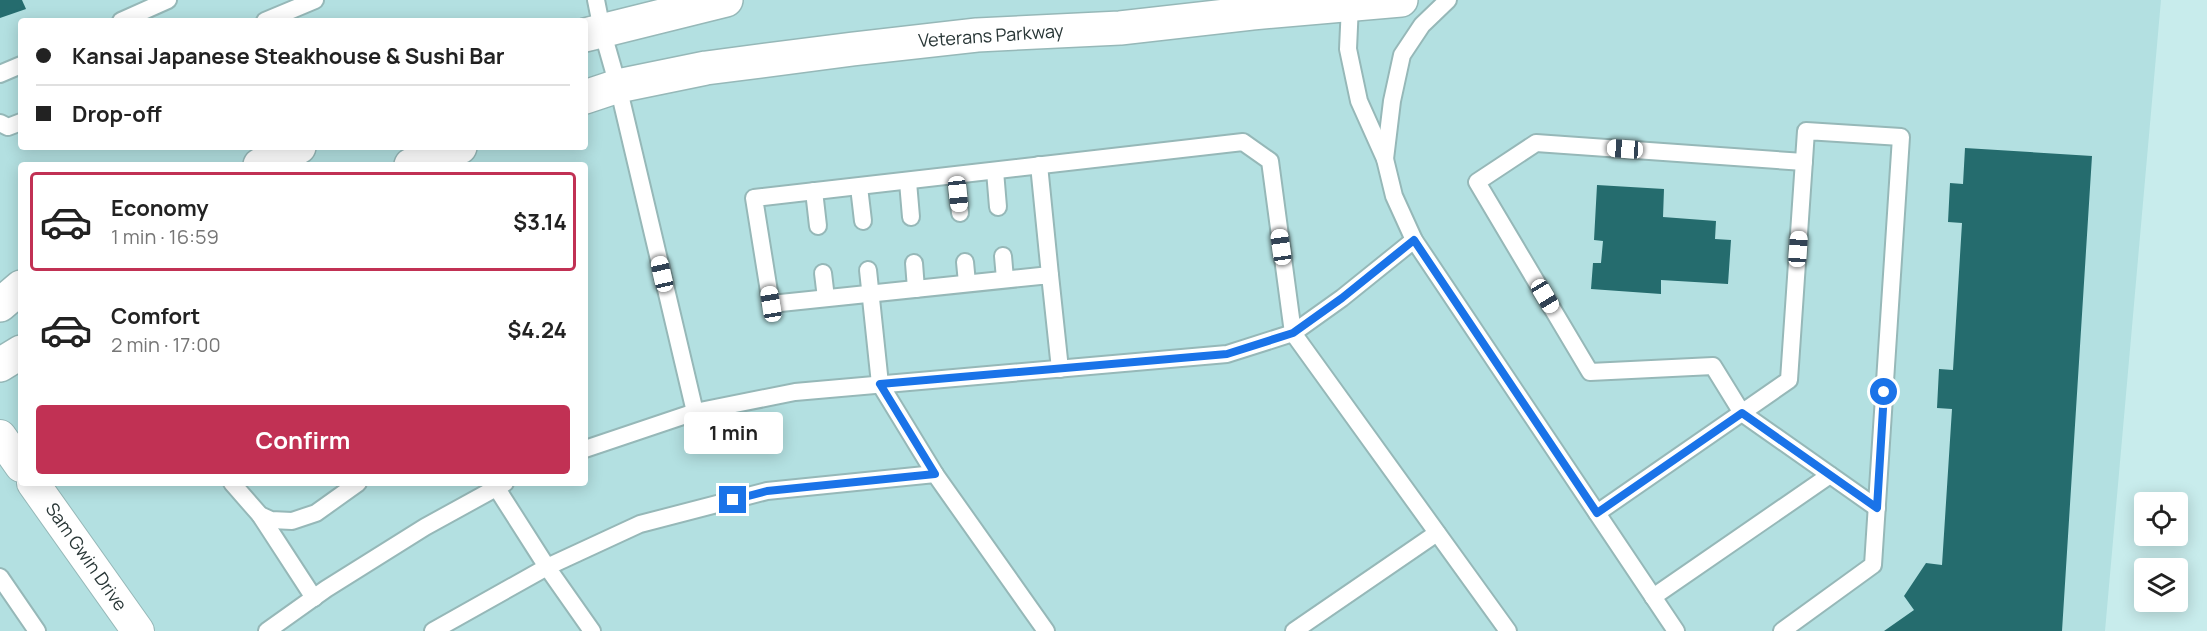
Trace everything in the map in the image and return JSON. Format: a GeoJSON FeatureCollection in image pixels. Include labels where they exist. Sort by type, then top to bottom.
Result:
{"type":"FeatureCollection","features":[{"type":"Feature","properties":{"kind":"main road"},"geometry":{"type":"LineString","coordinates":[[594,22],[726,0]]}},
{"type":"Feature","properties":{"kind":"main road","name":"Veterans Parkway"},"geometry":{"type":"LineString","coordinates":[[588,96],[618,86],[706,68],[977,35],[1120,28],[1252,13],[1401,0]]}},
{"type":"Feature","properties":{"kind":"main road"},"geometry":{"type":"LineString","coordinates":[[266,162],[292,150]]}},
{"type":"Feature","properties":{"kind":"main road"},"geometry":{"type":"LineString","coordinates":[[419,162],[452,150]]}},
{"type":"Feature","properties":{"kind":"main road"},"geometry":{"type":"LineString","coordinates":[[0,305],[18,289]]}},
{"type":"Feature","properties":{"kind":"main road"},"geometry":{"type":"LineString","coordinates":[[0,365],[18,354]]}},
{"type":"Feature","properties":{"kind":"street"},"geometry":{"type":"LineString","coordinates":[[0,436],[18,462]]}},
{"type":"Feature","properties":{"kind":"street","name":"Sam Gwin Drive"},"geometry":{"type":"LineString","coordinates":[[35,486],[138,631]]}},
{"type":"Feature","properties":{"kind":"lane"},"geometry":{"type":"LineString","coordinates":[[128,18],[168,0]]}},
{"type":"Feature","properties":{"kind":"lane"},"geometry":{"type":"LineString","coordinates":[[273,18],[315,0]]}},
{"type":"Feature","properties":{"kind":"lane"},"geometry":{"type":"LineString","coordinates":[[1384,159],[1392,101],[1402,55],[1422,25],[1448,0]]}},
{"type":"Feature","properties":{"kind":"lane"},"geometry":{"type":"LineString","coordinates":[[1350,5],[1348,49],[1359,101],[1384,159],[1394,196],[1414,240],[1676,631]]}},
{"type":"Feature","properties":{"kind":"lane"},"geometry":{"type":"LineString","coordinates":[[594,22],[618,86],[695,412]]}},
{"type":"Feature","properties":{"kind":"lane"},"geometry":{"type":"LineString","coordinates":[[0,74],[18,66]]}},
{"type":"Feature","properties":{"kind":"lane"},"geometry":{"type":"LineString","coordinates":[[0,123],[8,128],[18,123]]}},
{"type":"Feature","properties":{"kind":"lane"},"geometry":{"type":"LineString","coordinates":[[1597,513],[1789,380],[1806,131],[1901,137],[1874,565],[1782,631]]}},
{"type":"Feature","properties":{"kind":"lane"},"geometry":{"type":"LineString","coordinates":[[1050,275],[771,304],[754,198],[1243,142],[1270,160],[1293,333],[1508,631]]}},
{"type":"Feature","properties":{"kind":"lane"},"geometry":{"type":"LineString","coordinates":[[1804,162],[1536,143],[1477,182],[1590,372],[1713,366],[1742,413],[1877,508]]}},
{"type":"Feature","properties":{"kind":"lane"},"geometry":{"type":"LineString","coordinates":[[1039,165],[1060,369]]}},
{"type":"Feature","properties":{"kind":"lane"},"geometry":{"type":"LineString","coordinates":[[995,171],[998,207]]}},
{"type":"Feature","properties":{"kind":"lane"},"geometry":{"type":"LineString","coordinates":[[956,176],[960,213]]}},
{"type":"Feature","properties":{"kind":"lane"},"geometry":{"type":"LineString","coordinates":[[908,182],[911,217]]}},
{"type":"Feature","properties":{"kind":"lane"},"geometry":{"type":"LineString","coordinates":[[859,186],[863,221]]}},
{"type":"Feature","properties":{"kind":"lane"},"geometry":{"type":"LineString","coordinates":[[814,191],[818,226]]}},
{"type":"Feature","properties":{"kind":"lane"},"geometry":{"type":"LineString","coordinates":[[588,448],[695,412],[795,392],[1227,354],[1293,333],[1342,298],[1414,240]]}},
{"type":"Feature","properties":{"kind":"lane"},"geometry":{"type":"LineString","coordinates":[[1003,256],[1005,279]]}},
{"type":"Feature","properties":{"kind":"lane"},"geometry":{"type":"LineString","coordinates":[[965,262],[967,284]]}},
{"type":"Feature","properties":{"kind":"lane"},"geometry":{"type":"LineString","coordinates":[[914,263],[916,289]]}},
{"type":"Feature","properties":{"kind":"lane"},"geometry":{"type":"LineString","coordinates":[[868,270],[880,384],[935,474],[1046,631]]}},
{"type":"Feature","properties":{"kind":"lane"},"geometry":{"type":"LineString","coordinates":[[824,273],[826,298]]}},
{"type":"Feature","properties":{"kind":"lane"},"geometry":{"type":"LineString","coordinates":[[433,631],[547,567],[640,524],[767,491],[935,474]]}},
{"type":"Feature","properties":{"kind":"lane"},"geometry":{"type":"LineString","coordinates":[[1653,597],[1830,475]]}},
{"type":"Feature","properties":{"kind":"lane"},"geometry":{"type":"LineString","coordinates":[[235,486],[260,515],[314,598]]}},
{"type":"Feature","properties":{"kind":"lane"},"geometry":{"type":"LineString","coordinates":[[260,515],[271,520],[292,521],[316,513],[354,486]]}},
{"type":"Feature","properties":{"kind":"lane"},"geometry":{"type":"LineString","coordinates":[[267,631],[425,527],[498,486]]}},
{"type":"Feature","properties":{"kind":"lane"},"geometry":{"type":"LineString","coordinates":[[501,486],[547,567],[592,631]]}},
{"type":"Feature","properties":{"kind":"lane"},"geometry":{"type":"LineString","coordinates":[[1293,631],[1437,533]]}},
{"type":"Feature","properties":{"kind":"lane"},"geometry":{"type":"LineString","coordinates":[[0,577],[37,631]]}},
{"type":"Feature","properties":{"kind":"shaded area"},"geometry":{"type":"Polygon","coordinates":[[[0,0],[2161,0],[2105,631],[0,631],[0,0]]]}},
{"type":"Feature","properties":{"kind":"building"},"geometry":{"type":"Polygon","coordinates":[[[0,0],[22,0],[26,9],[0,18],[0,0]]]}},
{"type":"Feature","properties":{"kind":"building"},"geometry":{"type":"Polygon","coordinates":[[[1965,148],[2092,156],[2062,631],[1884,631],[1914,610],[1904,596],[1926,563],[1942,565],[1952,409],[1937,408],[1939,369],[1953,370],[1962,223],[1948,222],[1950,183],[1963,184],[1965,148]]]}},
{"type":"Feature","properties":{"kind":"building"},"geometry":{"type":"Polygon","coordinates":[[[1597,185],[1664,189],[1663,217],[1716,221],[1715,239],[1731,240],[1728,284],[1661,280],[1661,294],[1591,289],[1593,263],[1601,263],[1603,241],[1594,240],[1597,185]]]}},
{"type":"Feature","properties":{"kind":"route"},"geometry":{"type":"LineString","coordinates":[[733,500],[767,491],[935,474],[880,384],[1227,354],[1293,333],[1342,298],[1414,240],[1597,513],[1742,413],[1877,508],[1884,392]]}}]}
